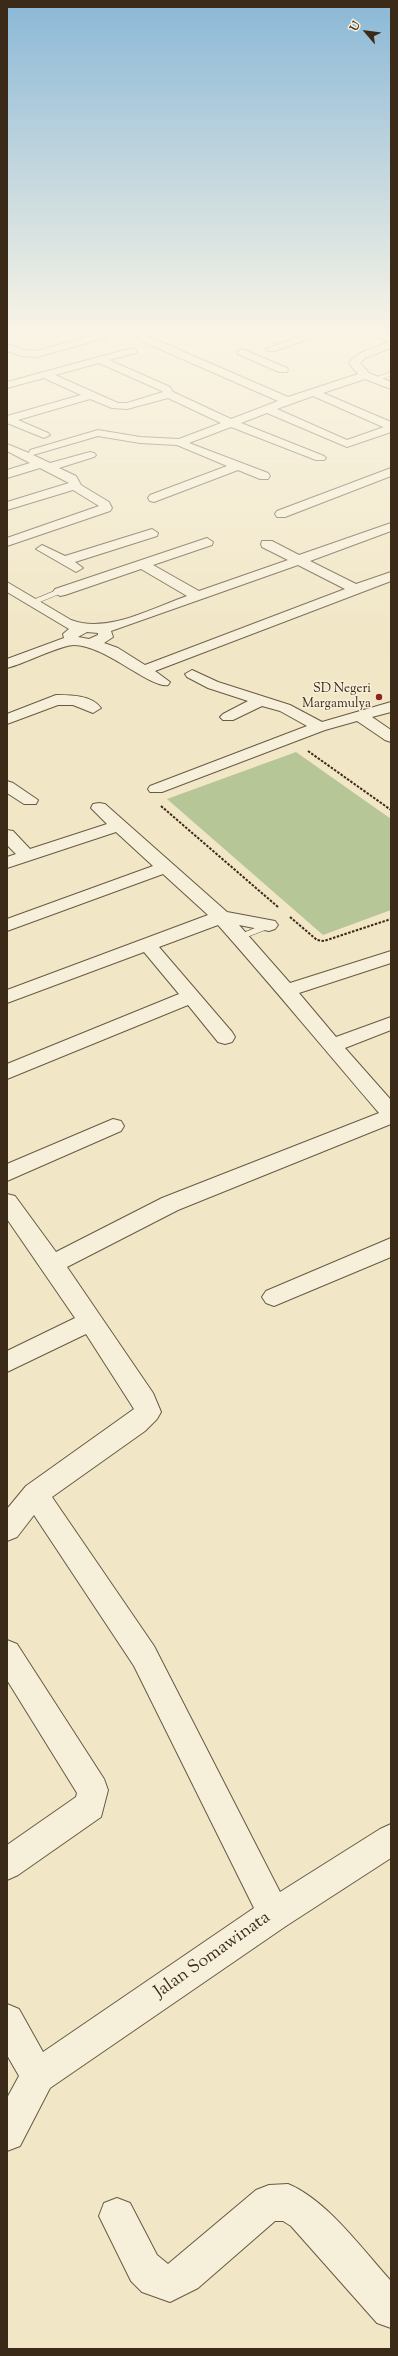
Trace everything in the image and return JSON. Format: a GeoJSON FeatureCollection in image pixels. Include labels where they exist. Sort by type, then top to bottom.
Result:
{"type":"FeatureCollection","features":[{"type":"Feature","properties":{"kind":"street"},"geometry":{"type":"LineString","coordinates":[[34,452],[68,442]]}},
{"type":"Feature","properties":{"kind":"street"},"geometry":{"type":"LineString","coordinates":[[180,442],[184,445],[264,476]]}},
{"type":"Feature","properties":{"kind":"street"},"geometry":{"type":"LineString","coordinates":[[279,442],[320,458]]}},
{"type":"Feature","properties":{"kind":"street"},"geometry":{"type":"LineString","coordinates":[[342,442],[347,444],[353,442]]}},
{"type":"Feature","properties":{"kind":"street"},"geometry":{"type":"LineString","coordinates":[[7,447],[47,465],[72,479],[75,482],[75,486],[105,505],[101,511],[13,540],[7,531]]}},
{"type":"Feature","properties":{"kind":"street"},"geometry":{"type":"LineString","coordinates":[[7,474],[90,455]]}},
{"type":"Feature","properties":{"kind":"street"},"geometry":{"type":"LineString","coordinates":[[154,498],[238,466]]}},
{"type":"Feature","properties":{"kind":"street"},"geometry":{"type":"LineString","coordinates":[[282,514],[391,472]]}},
{"type":"Feature","properties":{"kind":"street"},"geometry":{"type":"LineString","coordinates":[[7,506],[75,486]]}},
{"type":"Feature","properties":{"kind":"street"},"geometry":{"type":"LineString","coordinates":[[138,526],[183,550]]}},
{"type":"Feature","properties":{"kind":"street"},"geometry":{"type":"LineString","coordinates":[[7,664],[391,527]]}},
{"type":"Feature","properties":{"kind":"street"},"geometry":{"type":"LineString","coordinates":[[64,562],[152,533]]}},
{"type":"Feature","properties":{"kind":"street"},"geometry":{"type":"LineString","coordinates":[[60,592],[141,563],[207,542]]}},
{"type":"Feature","properties":{"kind":"street"},"geometry":{"type":"LineString","coordinates":[[267,544],[355,589]]}},
{"type":"Feature","properties":{"kind":"street"},"geometry":{"type":"LineString","coordinates":[[42,549],[96,579]]}},
{"type":"Feature","properties":{"kind":"street"},"geometry":{"type":"LineString","coordinates":[[141,563],[197,596]]}},
{"type":"Feature","properties":{"kind":"street"},"geometry":{"type":"LineString","coordinates":[[144,670],[391,576]]}},
{"type":"Feature","properties":{"kind":"street"},"geometry":{"type":"LineString","coordinates":[[7,586],[88,634],[163,682]]}},
{"type":"Feature","properties":{"kind":"street"},"geometry":{"type":"LineString","coordinates":[[192,674],[213,685],[292,711],[320,728]]}},
{"type":"Feature","properties":{"kind":"street"},"geometry":{"type":"LineString","coordinates":[[7,718],[61,699],[75,700],[93,708]]}},
{"type":"Feature","properties":{"kind":"street"},"geometry":{"type":"LineString","coordinates":[[228,717],[261,700]]}},
{"type":"Feature","properties":{"kind":"street"},"geometry":{"type":"LineString","coordinates":[[157,796],[320,728],[391,707]]}},
{"type":"Feature","properties":{"kind":"street"},"geometry":{"type":"LineString","coordinates":[[360,716],[391,737]]}},
{"type":"Feature","properties":{"kind":"street"},"geometry":{"type":"LineString","coordinates":[[7,786],[30,800]]}},
{"type":"Feature","properties":{"kind":"street"},"geometry":{"type":"LineString","coordinates":[[52,1264],[170,1204],[390,1111],[332,1046],[287,990],[221,918],[99,808]]}},
{"type":"Feature","properties":{"kind":"street"},"geometry":{"type":"LineString","coordinates":[[7,863],[118,826]]}},
{"type":"Feature","properties":{"kind":"street"},"geometry":{"type":"LineString","coordinates":[[7,835],[27,856]]}},
{"type":"Feature","properties":{"kind":"street"},"geometry":{"type":"LineString","coordinates":[[7,925],[166,867]]}},
{"type":"Feature","properties":{"kind":"street"},"geometry":{"type":"LineString","coordinates":[[7,997],[221,918],[269,925]]}},
{"type":"Feature","properties":{"kind":"street"},"geometry":{"type":"LineString","coordinates":[[148,945],[225,1037]]}},
{"type":"Feature","properties":{"kind":"street"},"geometry":{"type":"LineString","coordinates":[[287,990],[391,957]]}},
{"type":"Feature","properties":{"kind":"street"},"geometry":{"type":"LineString","coordinates":[[7,1072],[192,996]]}},
{"type":"Feature","properties":{"kind":"street"},"geometry":{"type":"LineString","coordinates":[[332,1046],[391,1023]]}},
{"type":"Feature","properties":{"kind":"street"},"geometry":{"type":"LineString","coordinates":[[7,1173],[113,1126]]}},
{"type":"Feature","properties":{"kind":"street"},"geometry":{"type":"LineString","coordinates":[[7,1202],[91,1321],[144,1400],[148,1412],[136,1423],[35,1494],[7,1529]]}},
{"type":"Feature","properties":{"kind":"street"},"geometry":{"type":"LineString","coordinates":[[274,1297],[391,1247]]}},
{"type":"Feature","properties":{"kind":"street"},"geometry":{"type":"LineString","coordinates":[[7,1362],[91,1321]]}},
{"type":"Feature","properties":{"kind":"street"},"geometry":{"type":"LineString","coordinates":[[35,1494],[144,1656],[274,1914]]}},
{"type":"Feature","properties":{"kind":"street"},"geometry":{"type":"LineString","coordinates":[[7,1654],[93,1790],[90,1806],[7,1864]]}},
{"type":"Feature","properties":{"kind":"street","name":"Jalan Somawinata"},"geometry":{"type":"LineString","coordinates":[[38,2076],[274,1914],[391,1840]]}},
{"type":"Feature","properties":{"kind":"street"},"geometry":{"type":"LineString","coordinates":[[7,2021],[38,2076],[7,2134]]}},
{"type":"Feature","properties":{"kind":"street"},"geometry":{"type":"LineString","coordinates":[[117,2216],[144,2268],[155,2279],[170,2283],[185,2275],[248,2219],[269,2203],[288,2202],[304,2213],[391,2309]]}},
{"type":"Feature","properties":{"kind":"lane"},"geometry":{"type":"LineString","coordinates":[[32,602],[60,592]]}},
{"type":"Feature","properties":{"kind":"lane"},"geometry":{"type":"LineString","coordinates":[[239,937],[269,925]]}},
{"type":"Feature","properties":{"kind":"path"},"geometry":{"type":"LineString","coordinates":[[303,749],[391,810]]}},
{"type":"Feature","properties":{"kind":"path"},"geometry":{"type":"LineString","coordinates":[[157,796],[317,940],[324,941],[333,939],[391,919]]}},
{"type":"Feature","properties":{"kind":"green space"},"geometry":{"type":"Polygon","coordinates":[[[296,752],[391,819],[391,910],[323,935],[167,799],[296,752]]]}},
{"type":"Feature","properties":{"kind":"place","name":"SD Negeri Margamulya"},"geometry":{"type":"Point","coordinates":[379,697]}}]}
